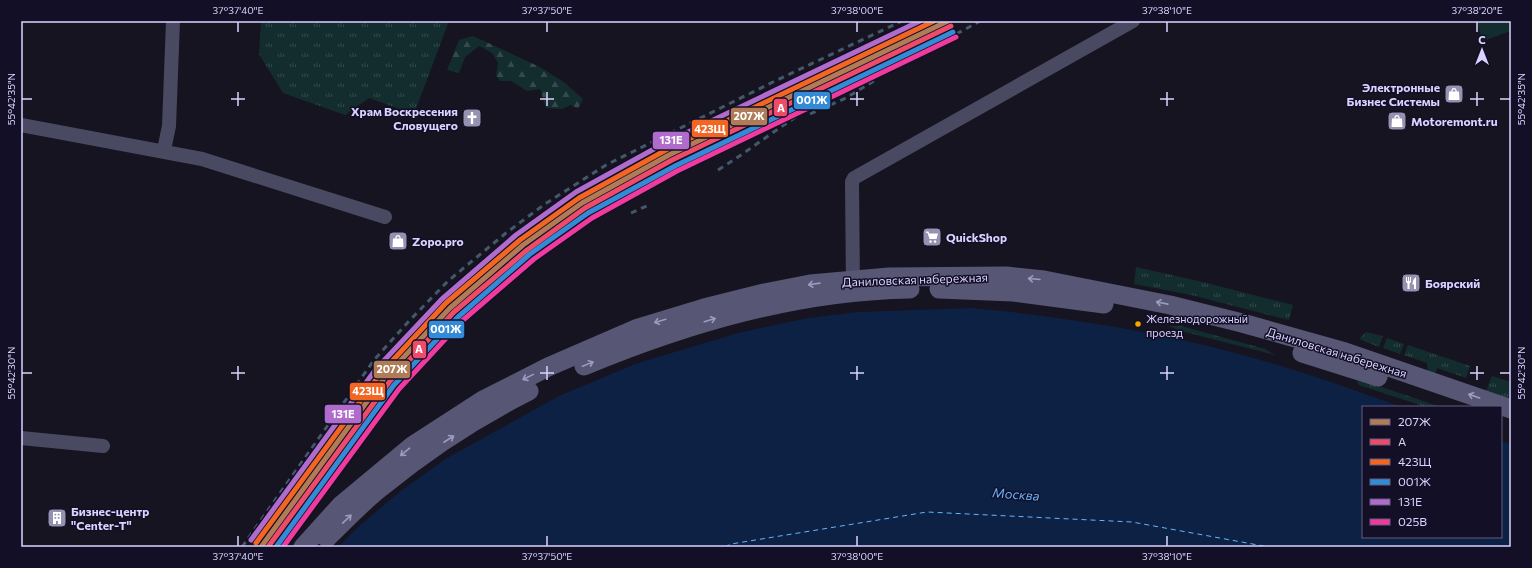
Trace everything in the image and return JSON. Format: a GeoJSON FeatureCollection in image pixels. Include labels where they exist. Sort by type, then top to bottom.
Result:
{"type":"FeatureCollection","features":[{"type":"Feature","properties":{"kind":"main road","name":"Даниловская набережная"},"geometry":{"type":"LineString","coordinates":[[320,547],[381,487],[417,460],[491,410],[555,378],[640,343],[713,319],[889,277],[1006,276],[1044,280],[1170,305],[1235,321],[1345,352],[1511,409]]}},
{"type":"Feature","properties":{"kind":"main road","name":"Даниловская набережная"},"geometry":{"type":"LineString","coordinates":[[303,547],[341,505],[412,446],[482,400],[541,371],[638,328],[704,308],[810,284],[899,290],[955,289],[1013,292],[1110,305],[1186,321],[1306,354],[1463,406]]}},
{"type":"Feature","properties":{"kind":"street"},"geometry":{"type":"LineString","coordinates":[[164,150],[169,126],[173,21]]}},
{"type":"Feature","properties":{"kind":"street"},"geometry":{"type":"LineString","coordinates":[[853,286],[852,182],[854,178],[1132,21]]}},
{"type":"Feature","properties":{"kind":"street"},"geometry":{"type":"LineString","coordinates":[[21,125],[164,150],[202,159],[385,217]]}},
{"type":"Feature","properties":{"kind":"street"},"geometry":{"type":"LineString","coordinates":[[21,438],[103,446]]}},
{"type":"Feature","properties":{"kind":"green space"},"geometry":{"type":"Polygon","coordinates":[[[261,21],[449,21],[414,114],[369,98],[345,115],[283,93],[259,54],[261,21]]]}},
{"type":"Feature","properties":{"kind":"green space"},"geometry":{"type":"Polygon","coordinates":[[[1476,21],[1511,21],[1511,31],[1483,41],[1476,21]]]}},
{"type":"Feature","properties":{"kind":"green space"},"geometry":{"type":"Polygon","coordinates":[[[473,36],[540,67],[565,83],[583,99],[578,109],[571,105],[562,109],[546,108],[540,89],[527,91],[511,81],[500,81],[496,75],[498,63],[492,53],[479,46],[465,57],[459,73],[447,70],[459,40],[473,36]]]}},
{"type":"Feature","properties":{"kind":"green space"},"geometry":{"type":"Polygon","coordinates":[[[1136,267],[1293,305],[1289,320],[1191,295],[1134,284],[1136,267]]]}},
{"type":"Feature","properties":{"kind":"green space"},"geometry":{"type":"Polygon","coordinates":[[[1168,326],[1181,326],[1265,349],[1275,355],[1181,331],[1168,326]]]}},
{"type":"Feature","properties":{"kind":"green space"},"geometry":{"type":"Polygon","coordinates":[[[1366,332],[1383,336],[1379,347],[1361,340],[1360,338],[1366,332]]]}},
{"type":"Feature","properties":{"kind":"green space"},"geometry":{"type":"Polygon","coordinates":[[[1387,338],[1404,344],[1400,354],[1383,348],[1387,338]]]}},
{"type":"Feature","properties":{"kind":"green space"},"geometry":{"type":"Polygon","coordinates":[[[1408,345],[1470,366],[1466,378],[1437,368],[1434,378],[1428,376],[1427,363],[1404,355],[1408,345]]]}},
{"type":"Feature","properties":{"kind":"green space"},"geometry":{"type":"Polygon","coordinates":[[[1492,376],[1511,382],[1511,402],[1486,391],[1492,376]]]}},
{"type":"Feature","properties":{"kind":"green space"},"geometry":{"type":"Polygon","coordinates":[[[1361,380],[1438,406],[1423,406],[1359,385],[1357,382],[1361,380]]]}},
{"type":"Feature","properties":{"kind":"water","name":"Москва"},"geometry":{"type":"Polygon","coordinates":[[[972,308],[1051,317],[1128,329],[1205,345],[1243,355],[1342,386],[1399,406],[1362,406],[1362,538],[1502,538],[1502,441],[1511,444],[1511,547],[338,547],[359,526],[402,490],[447,458],[559,396],[635,364],[738,333],[808,318],[858,312],[972,308]]]}},
{"type":"Feature","properties":{"kind":"ferry route"},"geometry":{"type":"LineString","coordinates":[[725,547],[731,544],[927,512],[1132,522],[1269,547]]}},
{"type":"Feature","properties":{"kind":"railway"},"geometry":{"type":"LineString","coordinates":[[242,547],[374,360],[448,281],[506,233],[545,204],[606,165],[775,81],[902,21]]}},
{"type":"Feature","properties":{"kind":"railway"},"geometry":{"type":"LineString","coordinates":[[718,170],[817,104],[980,21]]}},
{"type":"Feature","properties":{"kind":"railway"},"geometry":{"type":"LineString","coordinates":[[810,114],[846,98],[877,79]]}},
{"type":"Feature","properties":{"kind":"railway"},"geometry":{"type":"LineString","coordinates":[[631,213],[651,204]]}},
{"type":"Feature","properties":{"kind":"transit line","name":"131Е"},"geometry":{"type":"LineString","coordinates":[[251,540],[376,369],[442,299],[516,235],[576,192],[663,144],[920,21]]}},
{"type":"Feature","properties":{"kind":"transit line","name":"423Щ"},"geometry":{"type":"LineString","coordinates":[[256,543],[381,373],[446,303],[520,240],[579,198],[666,150],[934,21]]}},
{"type":"Feature","properties":{"kind":"transit line","name":"207Ж"},"geometry":{"type":"LineString","coordinates":[[261,547],[385,377],[450,308],[523,245],[582,203],[669,155],[948,21]]}},
{"type":"Feature","properties":{"kind":"transit line","name":"A"},"geometry":{"type":"LineString","coordinates":[[268,547],[390,381],[454,312],[527,250],[585,208],[672,160],[951,26]]}},
{"type":"Feature","properties":{"kind":"transit line","name":"001Ж"},"geometry":{"type":"LineString","coordinates":[[276,547],[394,385],[458,317],[530,254],[588,213],[675,166],[953,32]]}},
{"type":"Feature","properties":{"kind":"transit line","name":"025В"},"geometry":{"type":"LineString","coordinates":[[283,547],[399,389],[462,321],[534,259],[592,218],[677,171],[956,37]]}},
{"type":"Feature","properties":{"kind":"place","name":"Электронные Бизнес Системы"},"geometry":{"type":"Point","coordinates":[1454,94]}},
{"type":"Feature","properties":{"kind":"place","name":"Храм Воскресения Словущего"},"geometry":{"type":"Point","coordinates":[472,118]}},
{"type":"Feature","properties":{"kind":"place","name":"Motoremont.ru"},"geometry":{"type":"Point","coordinates":[1397,121]}},
{"type":"Feature","properties":{"kind":"place","name":"QuickShop"},"geometry":{"type":"Point","coordinates":[932,237]}},
{"type":"Feature","properties":{"kind":"place","name":"Zopo.pro"},"geometry":{"type":"Point","coordinates":[398,241]}},
{"type":"Feature","properties":{"kind":"place","name":"Боярский"},"geometry":{"type":"Point","coordinates":[1411,283]}},
{"type":"Feature","properties":{"kind":"place","name":"Железнодорожный проезд"},"geometry":{"type":"Point","coordinates":[1138,324]}},
{"type":"Feature","properties":{"kind":"place","name":"Бизнес-центр \"Center-T\""},"geometry":{"type":"Point","coordinates":[57,518]}}]}
